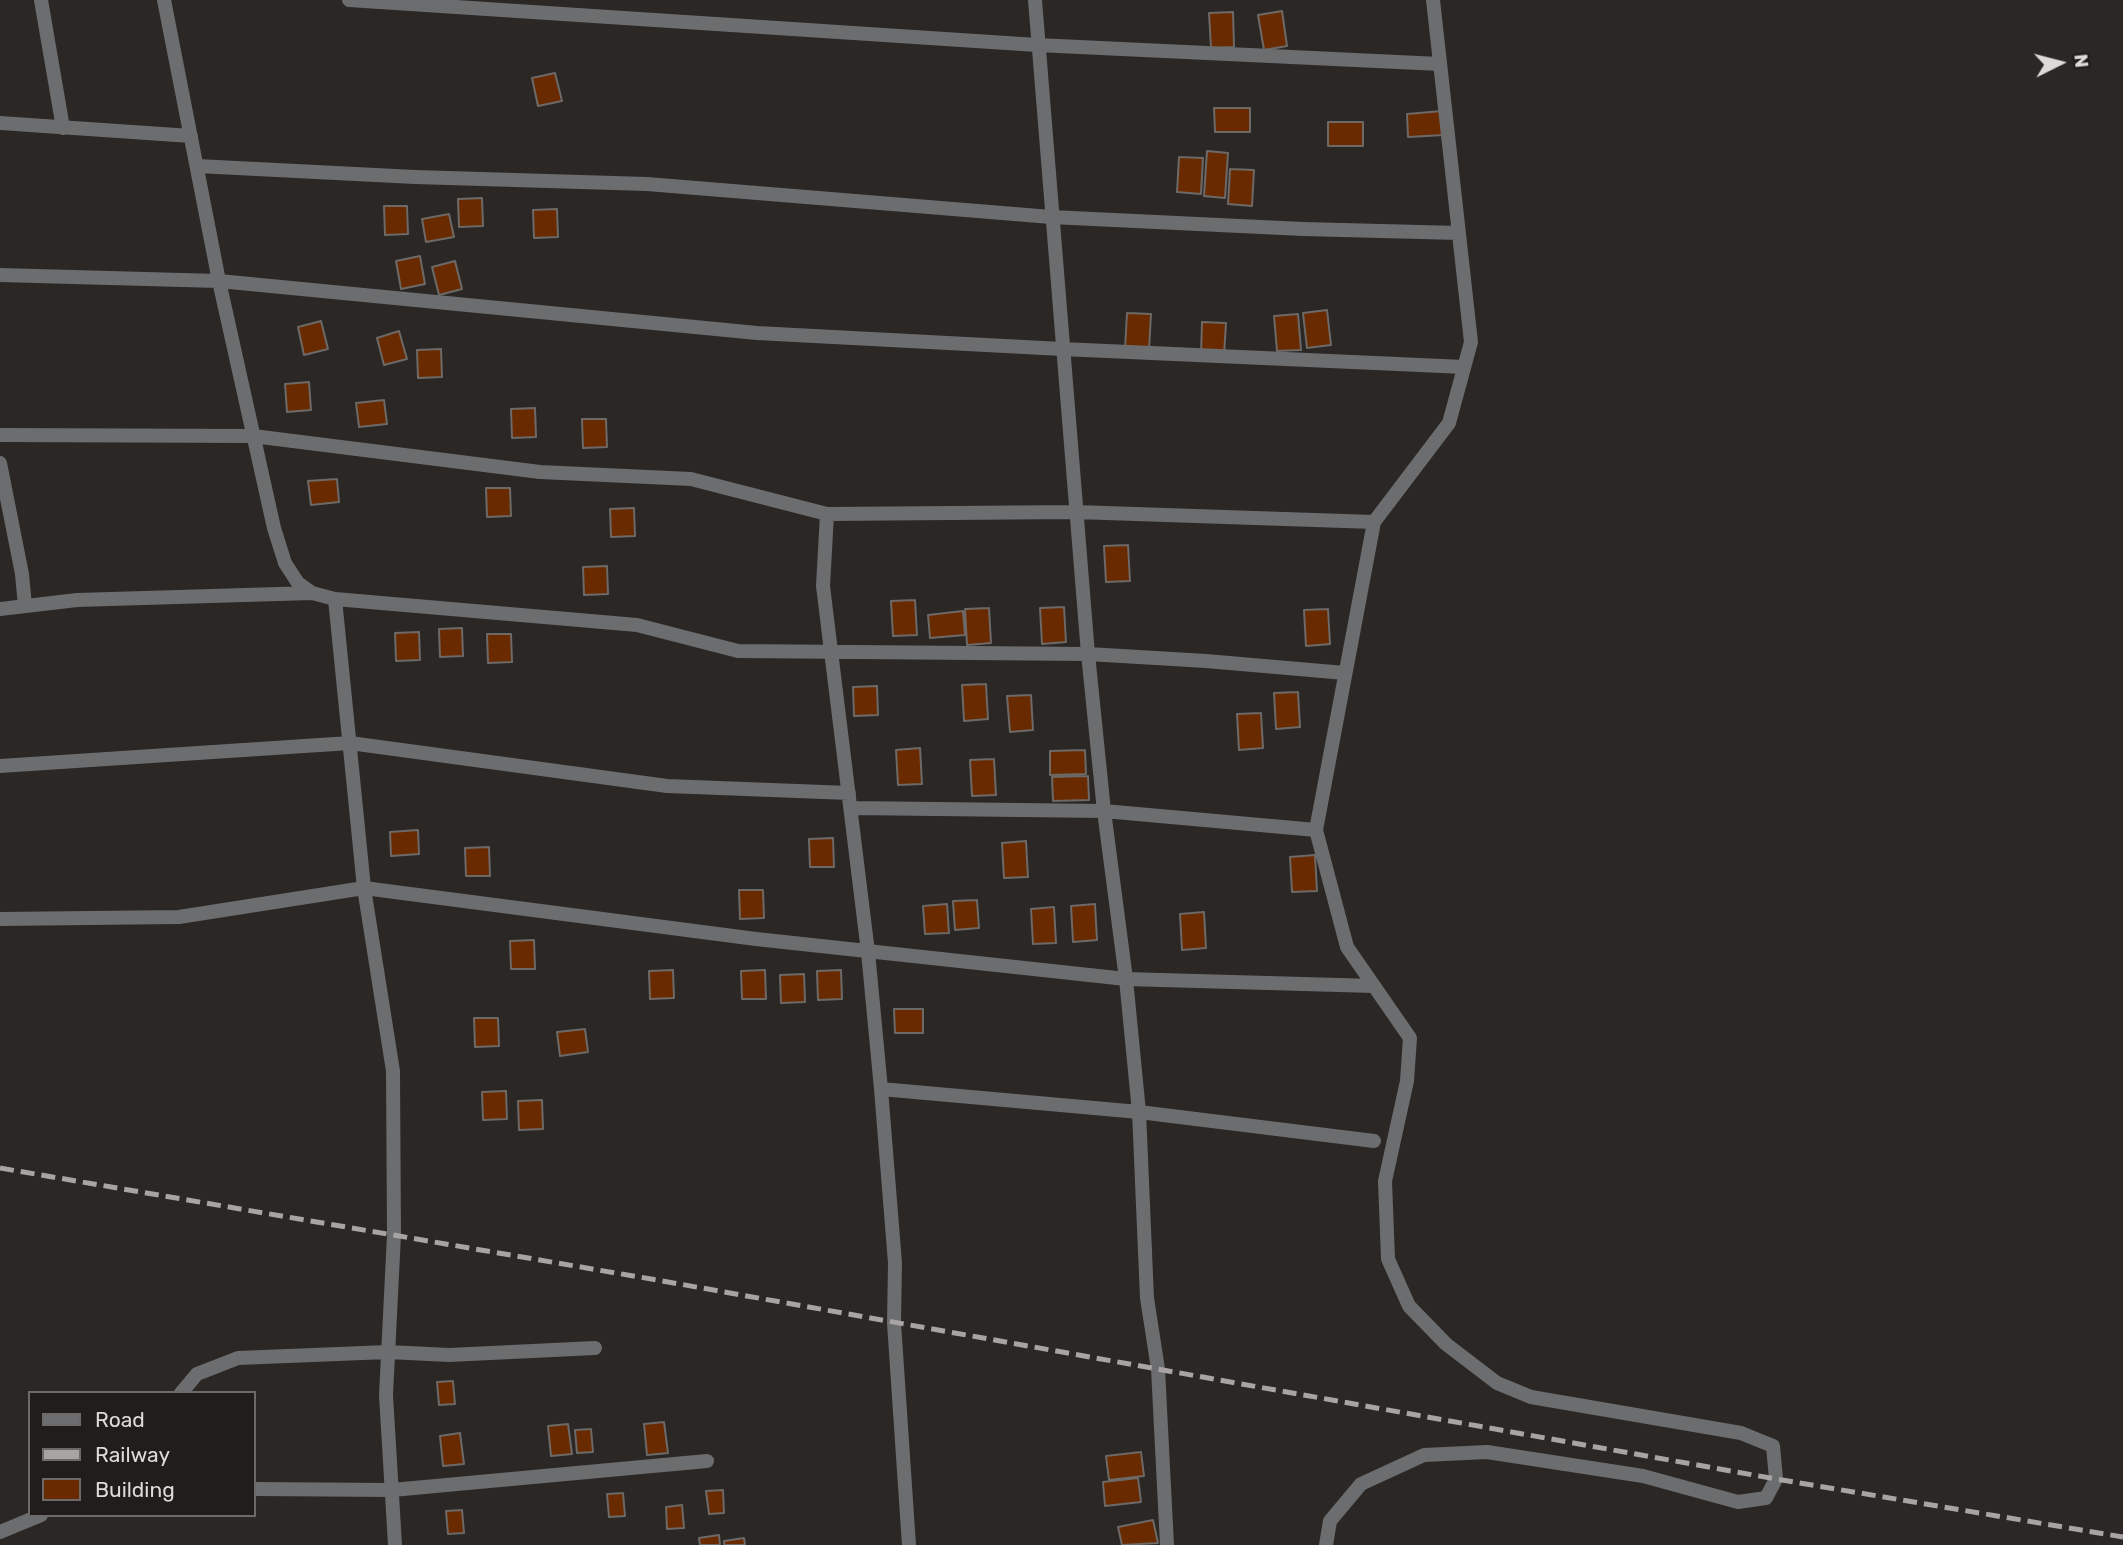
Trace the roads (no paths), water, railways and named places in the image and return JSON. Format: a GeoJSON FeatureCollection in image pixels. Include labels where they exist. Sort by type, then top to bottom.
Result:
{"type":"FeatureCollection","features":[{"type":"Feature","properties":{"kind":"street"},"geometry":{"type":"LineString","coordinates":[[41,0],[63,128]]}},
{"type":"Feature","properties":{"kind":"street"},"geometry":{"type":"LineString","coordinates":[[164,0],[219,281],[274,528],[285,563],[298,583],[313,593]]}},
{"type":"Feature","properties":{"kind":"street"},"geometry":{"type":"LineString","coordinates":[[349,0],[1037,45],[1440,64]]}},
{"type":"Feature","properties":{"kind":"street"},"geometry":{"type":"LineString","coordinates":[[1035,0],[1088,654],[1139,1112],[1147,1298],[1158,1369],[1167,1545]]}},
{"type":"Feature","properties":{"kind":"street"},"geometry":{"type":"LineString","coordinates":[[1326,1545],[1330,1521],[1362,1484],[1424,1455],[1487,1452],[1643,1476],[1738,1502],[1766,1498],[1776,1479],[1773,1446],[1741,1433],[1531,1397],[1497,1383],[1446,1344],[1409,1306],[1388,1259],[1385,1181],[1407,1081],[1410,1038],[1347,947],[1316,830],[1374,522],[1449,423],[1471,342],[1433,0]]}},
{"type":"Feature","properties":{"kind":"street"},"geometry":{"type":"LineString","coordinates":[[0,123],[191,136]]}},
{"type":"Feature","properties":{"kind":"street"},"geometry":{"type":"LineString","coordinates":[[197,166],[415,177],[647,184],[1051,217],[1459,233]]}},
{"type":"Feature","properties":{"kind":"street"},"geometry":{"type":"LineString","coordinates":[[0,275],[219,281],[757,333],[1464,367]]}},
{"type":"Feature","properties":{"kind":"street"},"geometry":{"type":"LineString","coordinates":[[0,435],[253,436],[540,472],[691,479],[827,514],[1076,512],[1374,522]]}},
{"type":"Feature","properties":{"kind":"street"},"geometry":{"type":"LineString","coordinates":[[0,463],[22,574],[25,606]]}},
{"type":"Feature","properties":{"kind":"street"},"geometry":{"type":"LineString","coordinates":[[827,514],[824,586],[868,952],[881,1088],[895,1264],[894,1323],[909,1545]]}},
{"type":"Feature","properties":{"kind":"street"},"geometry":{"type":"LineString","coordinates":[[0,610],[77,600],[313,593],[335,599],[637,625],[738,651],[1088,654],[1345,673]]}},
{"type":"Feature","properties":{"kind":"street"},"geometry":{"type":"LineString","coordinates":[[335,599],[364,888],[393,1071],[394,1235],[386,1395],[396,1545]]}},
{"type":"Feature","properties":{"kind":"street"},"geometry":{"type":"LineString","coordinates":[[0,766],[350,743],[667,786],[850,801],[1104,811],[1316,830]]}},
{"type":"Feature","properties":{"kind":"street"},"geometry":{"type":"LineString","coordinates":[[0,919],[179,917],[364,888],[868,952],[1126,979],[1374,986]]}},
{"type":"Feature","properties":{"kind":"street"},"geometry":{"type":"LineString","coordinates":[[881,1088],[1139,1112],[1374,1141]]}},
{"type":"Feature","properties":{"kind":"street"},"geometry":{"type":"LineString","coordinates":[[183,1391],[197,1374],[237,1358],[388,1352],[449,1355],[595,1348]]}},
{"type":"Feature","properties":{"kind":"street"},"geometry":{"type":"LineString","coordinates":[[256,1489],[392,1490],[707,1461]]}},
{"type":"Feature","properties":{"kind":"street"},"geometry":{"type":"LineString","coordinates":[[0,1532],[36,1517]]}},
{"type":"Feature","properties":{"kind":"railway"},"geometry":{"type":"LineString","coordinates":[[0,1168],[657,1280],[1776,1479],[2123,1537]]}}]}
